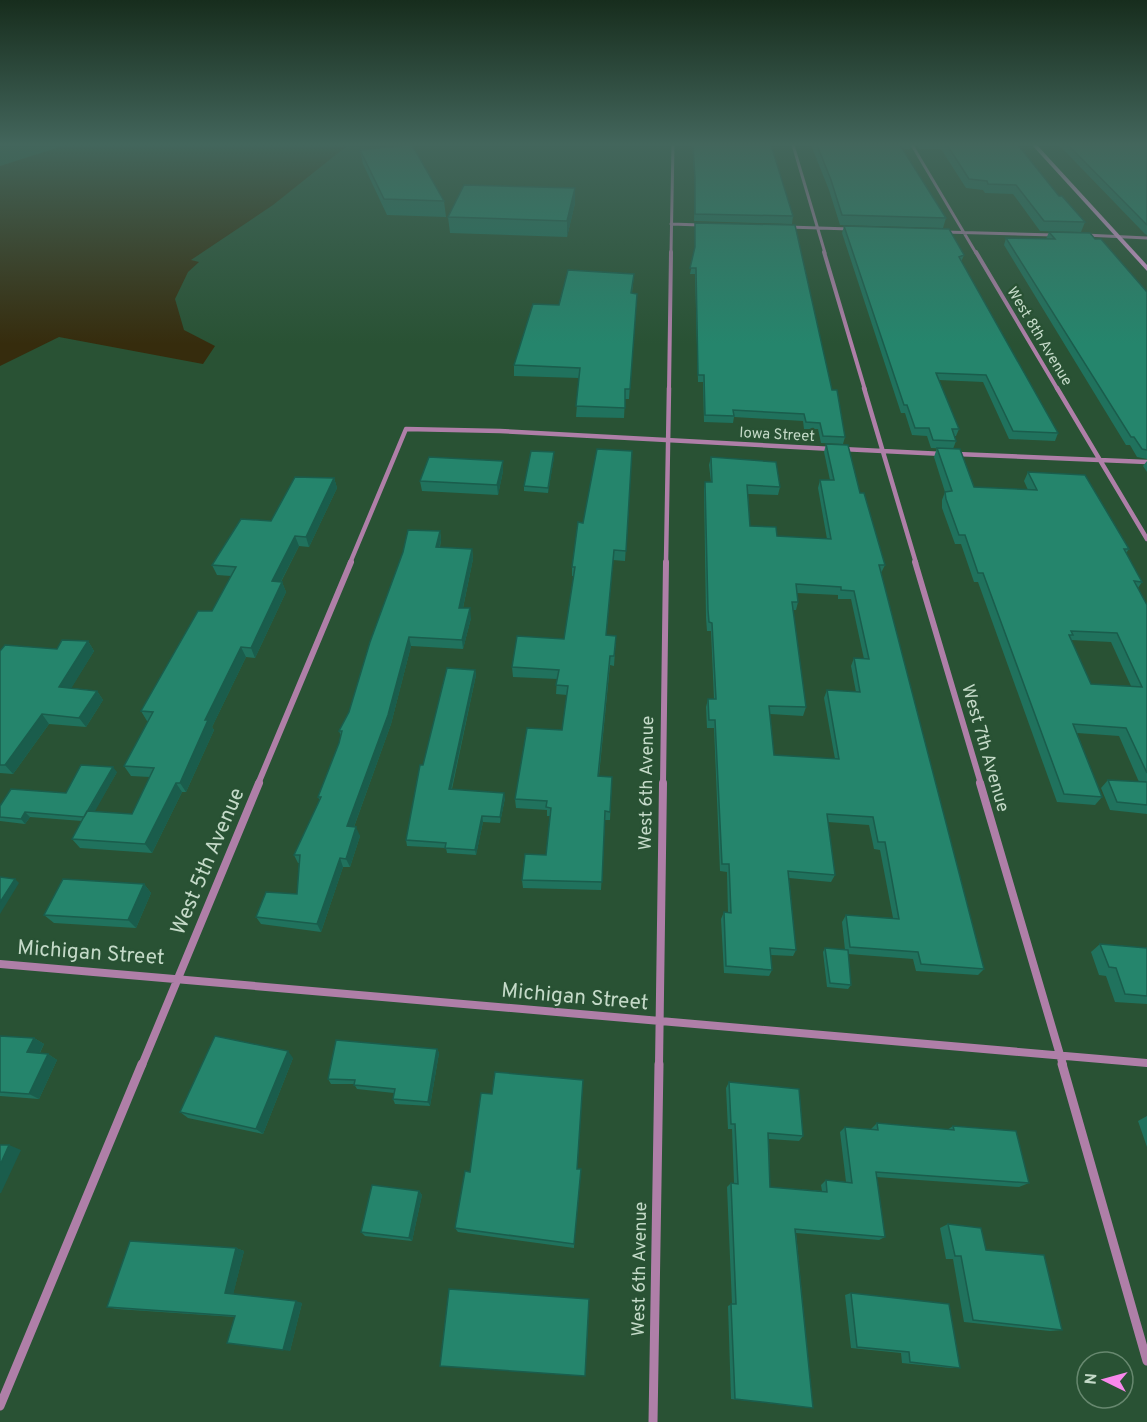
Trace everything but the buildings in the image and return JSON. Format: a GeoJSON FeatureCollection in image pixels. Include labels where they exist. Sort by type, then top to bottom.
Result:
{"type":"FeatureCollection","features":[{"type":"Feature","properties":{"kind":"main road"},"geometry":{"type":"LineString","coordinates":[[1095,211],[1147,269]]}},
{"type":"Feature","properties":{"kind":"street","name":"West 6th Avenue"},"geometry":{"type":"LineString","coordinates":[[653,1422],[671,211]]}},
{"type":"Feature","properties":{"kind":"street","name":"West 7th Avenue"},"geometry":{"type":"LineString","coordinates":[[814,211],[1147,1361]]}},
{"type":"Feature","properties":{"kind":"street","name":"West 8th Avenue"},"geometry":{"type":"LineString","coordinates":[[952,211],[1147,539]]}},
{"type":"Feature","properties":{"kind":"street"},"geometry":{"type":"LineString","coordinates":[[671,224],[705,225]]}},
{"type":"Feature","properties":{"kind":"street"},"geometry":{"type":"LineString","coordinates":[[785,227],[852,229]]}},
{"type":"Feature","properties":{"kind":"street"},"geometry":{"type":"LineString","coordinates":[[942,232],[1059,235]]}},
{"type":"Feature","properties":{"kind":"street"},"geometry":{"type":"LineString","coordinates":[[1082,235],[1147,238]]}},
{"type":"Feature","properties":{"kind":"street","name":"Iowa Street"},"geometry":{"type":"LineString","coordinates":[[406,429],[500,431],[667,441],[1147,462]]}},
{"type":"Feature","properties":{"kind":"street","name":"West 5th Avenue"},"geometry":{"type":"LineString","coordinates":[[0,1406],[406,429]]}},
{"type":"Feature","properties":{"kind":"street","name":"Michigan Street"},"geometry":{"type":"LineString","coordinates":[[0,963],[1147,1063]]}},
{"type":"Feature","properties":{"kind":"shaded area"},"geometry":{"type":"Polygon","coordinates":[[[0,211],[264,211],[191,260],[199,262],[188,272],[175,299],[184,330],[215,346],[203,364],[59,337],[0,366],[0,211]]]}}]}
